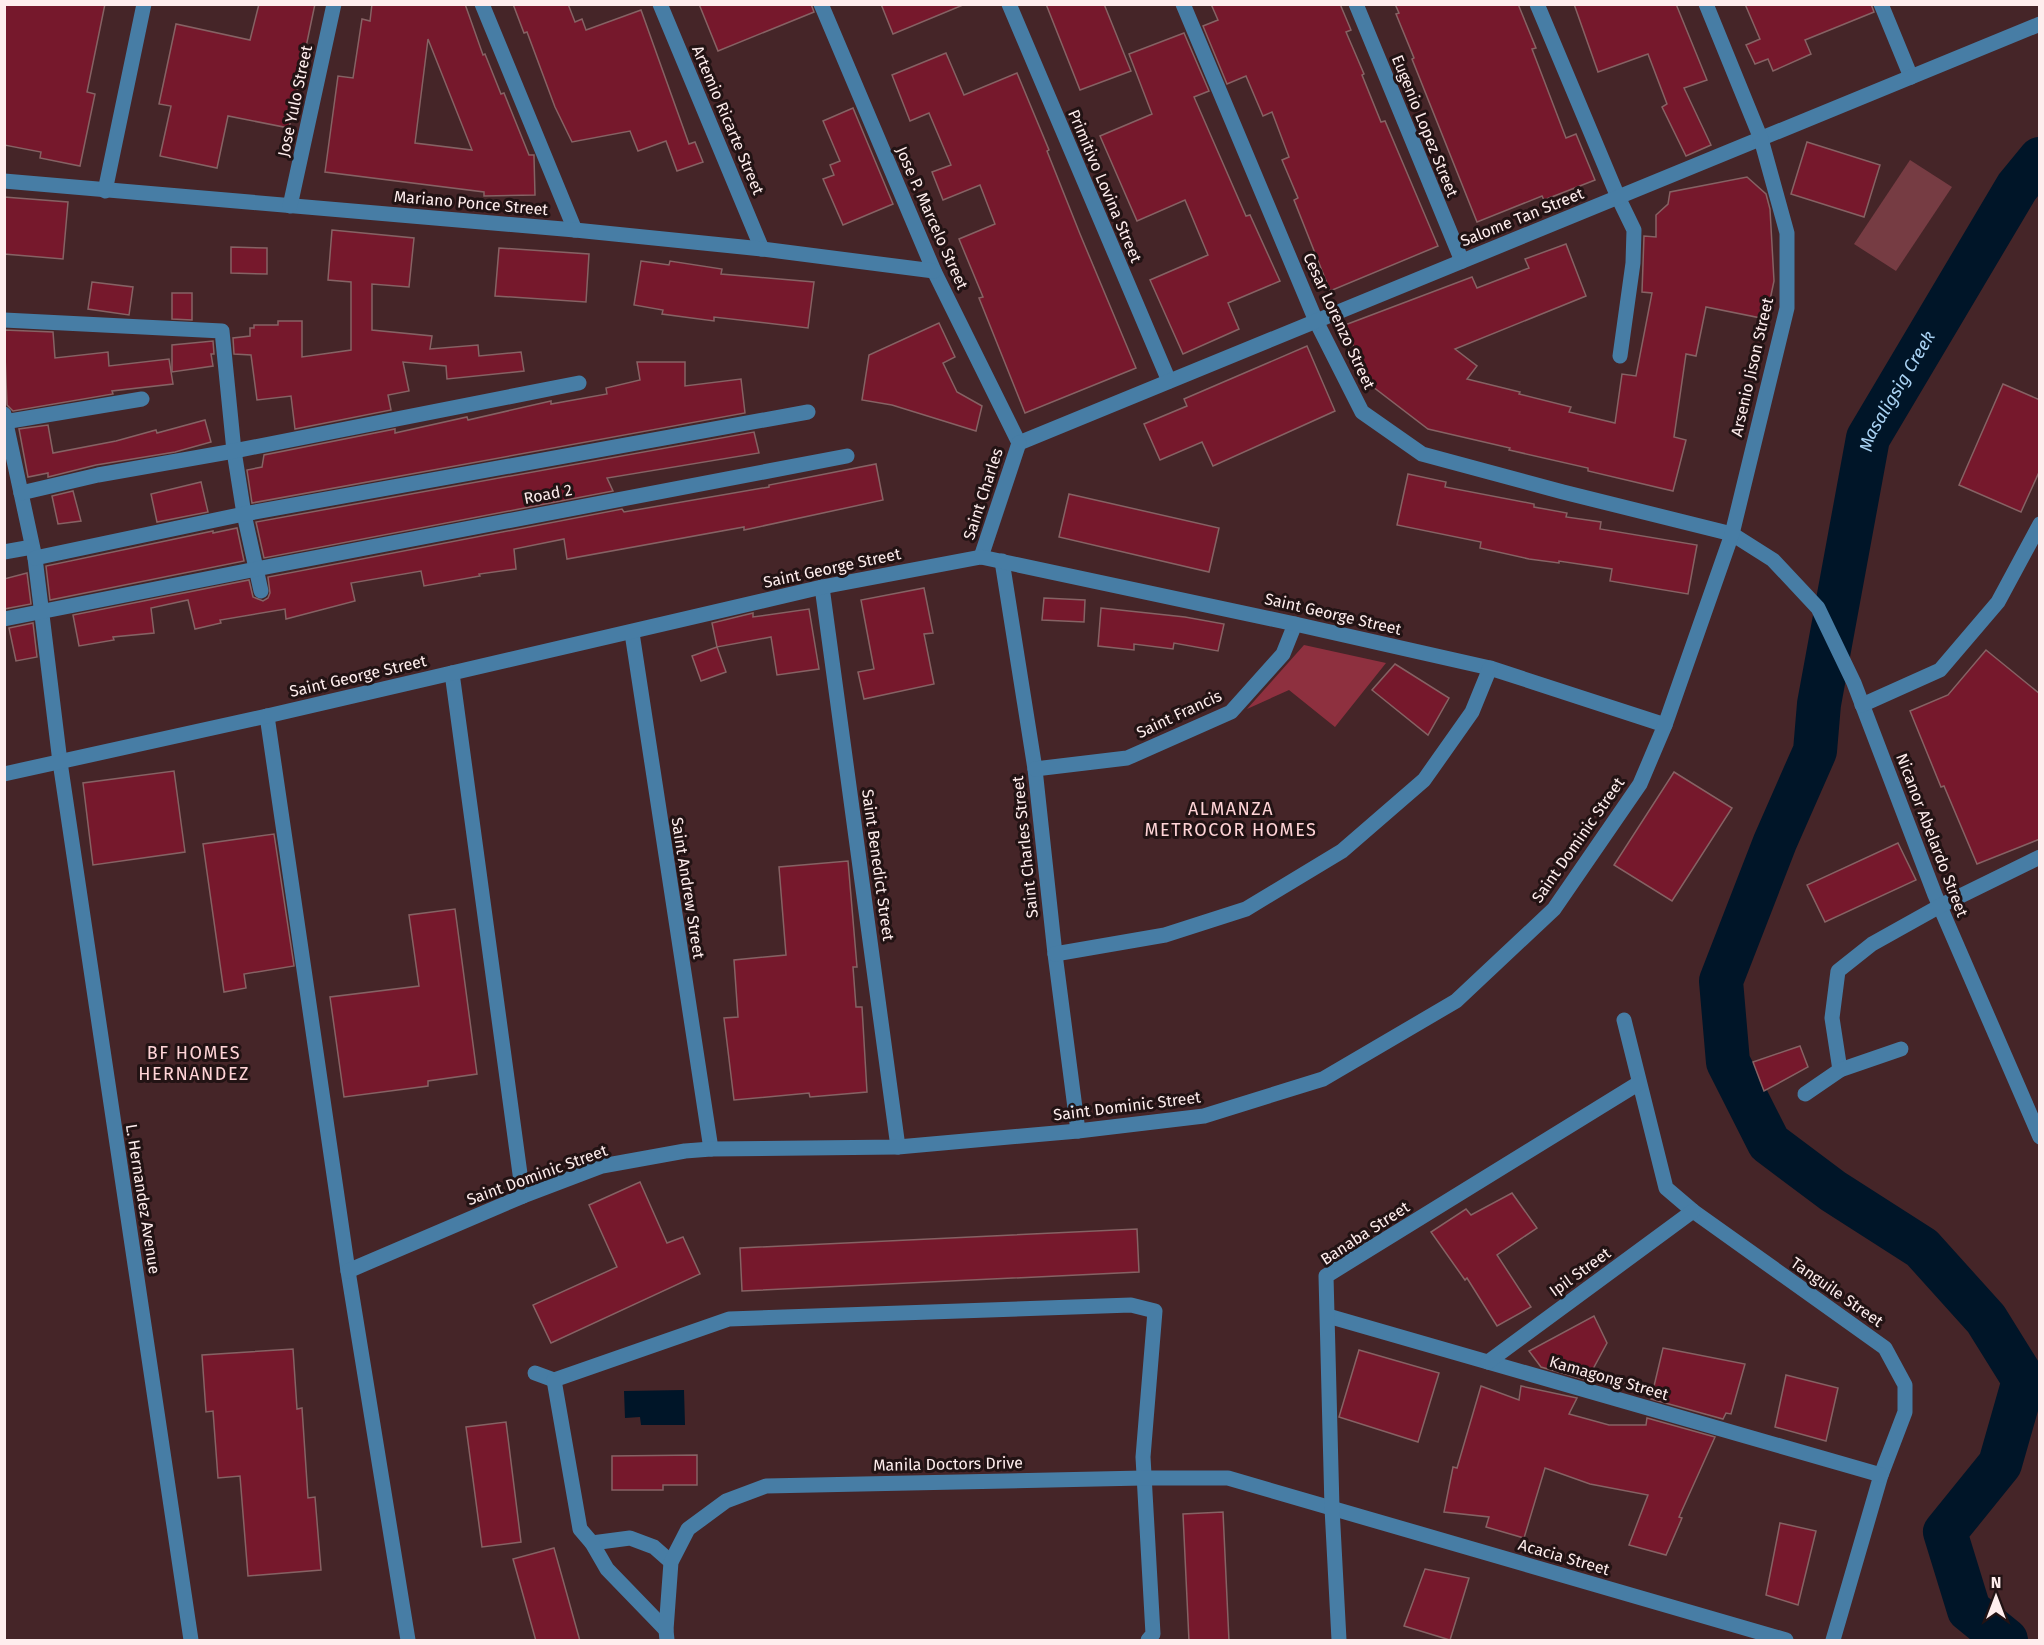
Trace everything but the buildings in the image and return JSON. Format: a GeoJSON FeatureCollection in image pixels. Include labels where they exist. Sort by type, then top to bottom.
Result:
{"type":"FeatureCollection","features":[{"type":"Feature","properties":{"kind":"street"},"geometry":{"type":"LineString","coordinates":[[105,191],[144,4]]}},
{"type":"Feature","properties":{"kind":"street","name":"Jose Yulo Street"},"geometry":{"type":"LineString","coordinates":[[290,206],[334,4]]}},
{"type":"Feature","properties":{"kind":"street"},"geometry":{"type":"LineString","coordinates":[[482,4],[575,231]]}},
{"type":"Feature","properties":{"kind":"street","name":"Artemio Ricarte Street"},"geometry":{"type":"LineString","coordinates":[[660,4],[762,249]]}},
{"type":"Feature","properties":{"kind":"street","name":"Jose P. Marcelo Street"},"geometry":{"type":"LineString","coordinates":[[821,4],[934,271],[1019,443]]}},
{"type":"Feature","properties":{"kind":"street","name":"Primitivo Lovina Street"},"geometry":{"type":"LineString","coordinates":[[1009,4],[1168,381]]}},
{"type":"Feature","properties":{"kind":"street","name":"Cesar Lorenzo Street"},"geometry":{"type":"LineString","coordinates":[[1183,4],[1316,321],[1362,412],[1422,454],[1732,534],[1773,560]]}},
{"type":"Feature","properties":{"kind":"street","name":"Eugenio Lopez Street"},"geometry":{"type":"LineString","coordinates":[[1356,4],[1462,261]]}},
{"type":"Feature","properties":{"kind":"street"},"geometry":{"type":"LineString","coordinates":[[1537,4],[1634,230],[1633,263],[1620,356]]}},
{"type":"Feature","properties":{"kind":"street","name":"Arsenio Jison Street"},"geometry":{"type":"LineString","coordinates":[[1698,630],[1732,534],[1787,308],[1787,233],[1761,138],[1706,4]]}},
{"type":"Feature","properties":{"kind":"street"},"geometry":{"type":"LineString","coordinates":[[1881,4],[1911,77]]}},
{"type":"Feature","properties":{"kind":"street","name":"Salome Tan Street"},"geometry":{"type":"LineString","coordinates":[[1019,443],[2040,24]]}},
{"type":"Feature","properties":{"kind":"street","name":"Mariano Ponce Street"},"geometry":{"type":"LineString","coordinates":[[4,181],[762,249],[934,271]]}},
{"type":"Feature","properties":{"kind":"street"},"geometry":{"type":"LineString","coordinates":[[4,320],[222,331],[234,451],[244,514],[261,591]]}},
{"type":"Feature","properties":{"kind":"street"},"geometry":{"type":"LineString","coordinates":[[21,493],[99,475],[234,451],[579,383]]}},
{"type":"Feature","properties":{"kind":"street"},"geometry":{"type":"LineString","coordinates":[[5,419],[142,399]]}},
{"type":"Feature","properties":{"kind":"street"},"geometry":{"type":"LineString","coordinates":[[4,552],[33,553],[808,412]]}},
{"type":"Feature","properties":{"kind":"street","name":"L. Hernandez Avenue"},"geometry":{"type":"LineString","coordinates":[[5,419],[33,553],[60,762],[191,1641]]}},
{"type":"Feature","properties":{"kind":"street","name":"Saint Charles"},"geometry":{"type":"LineString","coordinates":[[981,557],[1019,443]]}},
{"type":"Feature","properties":{"kind":"street","name":"Road 2"},"geometry":{"type":"LineString","coordinates":[[4,619],[847,456]]}},
{"type":"Feature","properties":{"kind":"street"},"geometry":{"type":"LineString","coordinates":[[1862,705],[1940,670],[1998,602],[2040,524]]}},
{"type":"Feature","properties":{"kind":"street","name":"Saint George Street"},"geometry":{"type":"LineString","coordinates":[[4,774],[632,633],[822,587],[981,557],[1490,668],[1665,725]]}},
{"type":"Feature","properties":{"kind":"street","name":"Nicanor Abelardo Street"},"geometry":{"type":"LineString","coordinates":[[1773,560],[1818,608],[1838,647],[1940,906],[2040,1137]]}},
{"type":"Feature","properties":{"kind":"street","name":"Saint Charles Street"},"geometry":{"type":"LineString","coordinates":[[1002,561],[1035,769],[1055,954],[1078,1131]]}},
{"type":"Feature","properties":{"kind":"street","name":"Saint Benedict Street"},"geometry":{"type":"LineString","coordinates":[[822,587],[898,1147]]}},
{"type":"Feature","properties":{"kind":"street","name":"Saint Francis"},"geometry":{"type":"LineString","coordinates":[[1035,769],[1127,758],[1231,712],[1283,654],[1295,624]]}},
{"type":"Feature","properties":{"kind":"street","name":"Saint Dominic Street"},"geometry":{"type":"LineString","coordinates":[[348,1271],[523,1196],[602,1166],[685,1151],[898,1147],[1078,1131],[1204,1116],[1323,1079],[1456,1001],[1554,909],[1640,784],[1665,725],[1698,630]]}},
{"type":"Feature","properties":{"kind":"street","name":"Saint Andrew Street"},"geometry":{"type":"LineString","coordinates":[[632,633],[711,1149]]}},
{"type":"Feature","properties":{"kind":"street"},"geometry":{"type":"LineString","coordinates":[[1055,954],[1165,935],[1246,909],[1342,851],[1424,780],[1472,712],[1490,668]]}},
{"type":"Feature","properties":{"kind":"street"},"geometry":{"type":"LineString","coordinates":[[452,673],[523,1196]]}},
{"type":"Feature","properties":{"kind":"street"},"geometry":{"type":"LineString","coordinates":[[267,716],[348,1271],[408,1641]]}},
{"type":"Feature","properties":{"kind":"street"},"geometry":{"type":"LineString","coordinates":[[1840,1070],[1832,1018],[1838,971],[1872,944],[1940,906],[2040,857]]}},
{"type":"Feature","properties":{"kind":"street","name":"Tanguile Street"},"geometry":{"type":"LineString","coordinates":[[1624,1020],[1666,1188],[1693,1211],[1885,1348],[1905,1385],[1905,1412],[1881,1475],[1833,1641]]}},
{"type":"Feature","properties":{"kind":"street"},"geometry":{"type":"LineString","coordinates":[[1805,1094],[1840,1070],[1901,1049]]}},
{"type":"Feature","properties":{"kind":"street","name":"Banaba Street"},"geometry":{"type":"LineString","coordinates":[[1339,1641],[1332,1508],[1326,1276],[1639,1083]]}},
{"type":"Feature","properties":{"kind":"street","name":"Ipil Street"},"geometry":{"type":"LineString","coordinates":[[1488,1362],[1693,1211]]}},
{"type":"Feature","properties":{"kind":"street"},"geometry":{"type":"LineString","coordinates":[[535,1373],[554,1380],[729,1319],[1131,1305],[1155,1311],[1143,1457],[1154,1634],[1148,1641]]}},
{"type":"Feature","properties":{"kind":"street","name":"Kamagong Street"},"geometry":{"type":"LineString","coordinates":[[1328,1316],[1881,1475]]}},
{"type":"Feature","properties":{"kind":"street"},"geometry":{"type":"LineString","coordinates":[[554,1380],[580,1529],[592,1543],[607,1569],[667,1636]]}},
{"type":"Feature","properties":{"kind":"street","name":"Manila Doctors Drive"},"geometry":{"type":"LineString","coordinates":[[667,1636],[671,1563],[688,1529],[726,1501],[766,1486],[1228,1478],[1332,1508]]}},
{"type":"Feature","properties":{"kind":"street","name":"Acacia Street"},"geometry":{"type":"LineString","coordinates":[[1332,1508],[1786,1641]]}},
{"type":"Feature","properties":{"kind":"street"},"geometry":{"type":"LineString","coordinates":[[592,1543],[630,1538],[654,1547],[671,1563]]}},
{"type":"Feature","properties":{"kind":"shaded area"},"geometry":{"type":"Polygon","coordinates":[[[1910,160],[1952,187],[1896,271],[1854,244],[1910,160]]]}},
{"type":"Feature","properties":{"kind":"shaded area"},"geometry":{"type":"Polygon","coordinates":[[[1304,645],[1386,663],[1335,727],[1289,690],[1247,709],[1304,645]]]}},
{"type":"Feature","properties":{"kind":"water"},"geometry":{"type":"Polygon","coordinates":[[[684,1390],[685,1425],[641,1425],[640,1417],[625,1418],[624,1391],[684,1390]]]}},
{"type":"Feature","properties":{"kind":"waterway","name":"Masaligsig Creek"},"geometry":{"type":"LineString","coordinates":[[2006,1640],[1969,1610],[1945,1532],[2000,1464],[2024,1380],[1986,1319],[1922,1248],[1833,1191],[1769,1143],[1728,1062],[1721,981],[1775,842],[1815,751],[1819,704],[1868,438],[2017,187],[2040,159]]}},
{"type":"Feature","properties":{"kind":"district","name":"ALMANZA METROCOR HOMES"},"geometry":{"type":"Point","coordinates":[1231,819]}},
{"type":"Feature","properties":{"kind":"district","name":"BF HOMES HERNANDEZ"},"geometry":{"type":"Point","coordinates":[194,1063]}}]}
